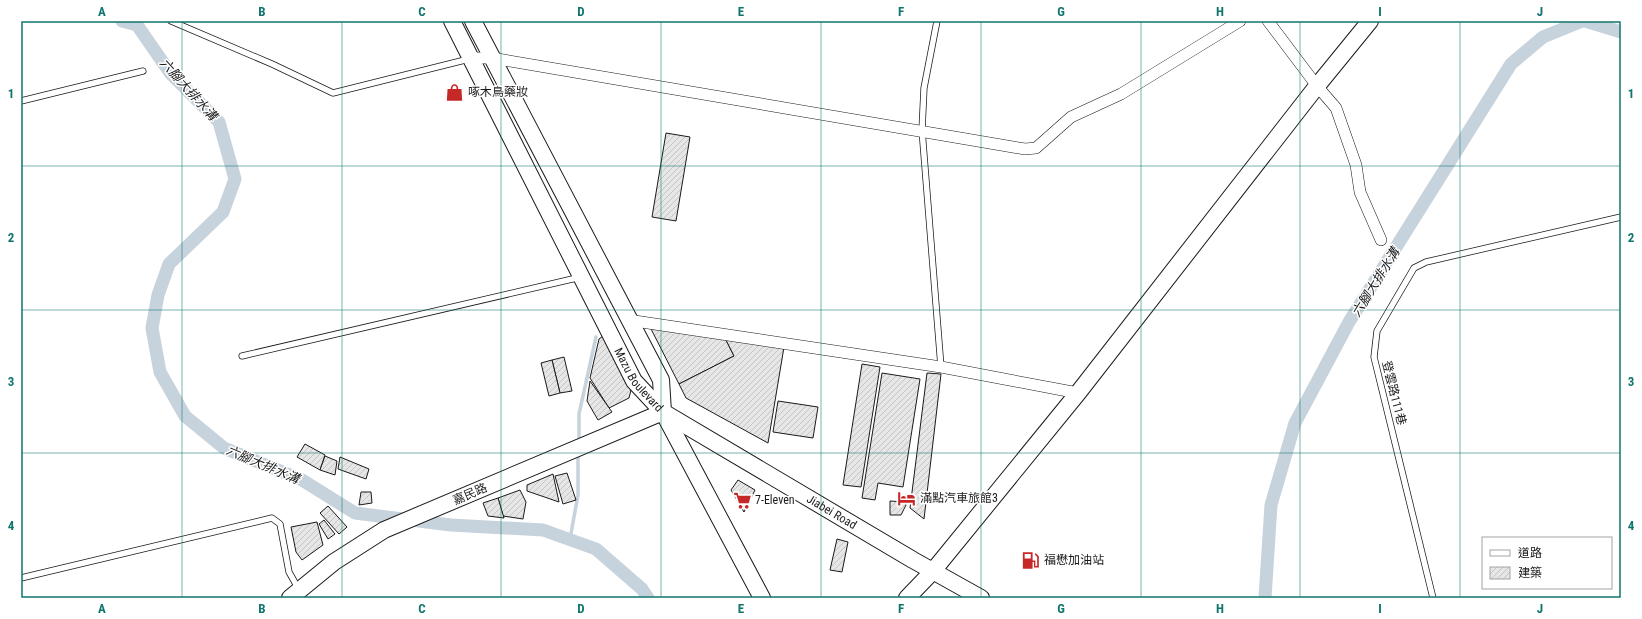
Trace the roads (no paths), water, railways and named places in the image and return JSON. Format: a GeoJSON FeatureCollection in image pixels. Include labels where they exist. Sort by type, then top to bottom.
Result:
{"type":"FeatureCollection","features":[{"type":"Feature","properties":{"kind":"main road","name":"Mazu Boulevard"},"geometry":{"type":"LineString","coordinates":[[452,21],[634,381],[663,412]]}},
{"type":"Feature","properties":{"kind":"main road","name":"Mazu Boulevard"},"geometry":{"type":"LineString","coordinates":[[473,21],[660,380],[663,412]]}},
{"type":"Feature","properties":{"kind":"main road"},"geometry":{"type":"LineString","coordinates":[[907,598],[933,571],[1078,393],[1317,86],[1370,21]]}},
{"type":"Feature","properties":{"kind":"main road"},"geometry":{"type":"LineString","coordinates":[[663,412],[762,598]]}},
{"type":"Feature","properties":{"kind":"main road","name":"嘉民路"},"geometry":{"type":"LineString","coordinates":[[297,595],[334,562],[384,530],[663,412]]}},
{"type":"Feature","properties":{"kind":"main road","name":"Jiabei Road"},"geometry":{"type":"LineString","coordinates":[[663,412],[981,598]]}},
{"type":"Feature","properties":{"kind":"street"},"geometry":{"type":"LineString","coordinates":[[471,58],[492,58],[922,130],[1025,149],[1036,148],[1071,117],[1121,94],[1240,21]]}},
{"type":"Feature","properties":{"kind":"street"},"geometry":{"type":"LineString","coordinates":[[1268,21],[1317,86],[1336,108],[1356,164],[1360,192],[1381,240]]}},
{"type":"Feature","properties":{"kind":"street"},"geometry":{"type":"LineString","coordinates":[[628,320],[941,367],[1078,393]]}},
{"type":"Feature","properties":{"kind":"lane"},"geometry":{"type":"LineString","coordinates":[[171,21],[272,64],[333,93],[471,58]]}},
{"type":"Feature","properties":{"kind":"lane"},"geometry":{"type":"LineString","coordinates":[[937,21],[924,88],[922,130],[941,367]]}},
{"type":"Feature","properties":{"kind":"lane"},"geometry":{"type":"LineString","coordinates":[[21,101],[143,71]]}},
{"type":"Feature","properties":{"kind":"lane","name":"登雲路111巷"},"geometry":{"type":"LineString","coordinates":[[1433,598],[1374,357],[1377,331],[1414,268],[1426,262],[1621,216]]}},
{"type":"Feature","properties":{"kind":"lane"},"geometry":{"type":"LineString","coordinates":[[242,356],[581,277]]}},
{"type":"Feature","properties":{"kind":"lane"},"geometry":{"type":"LineString","coordinates":[[21,578],[272,518],[280,524],[289,572],[297,595]]}},
{"type":"Feature","properties":{"kind":"waterway","name":"六腳大排水溝"},"geometry":{"type":"LineString","coordinates":[[122,21],[137,25],[171,74],[219,122],[235,179],[223,212],[169,264],[158,295],[152,328],[160,372],[185,416],[224,448],[302,480],[355,513],[451,525],[543,530],[596,549],[642,589],[648,598]]}},
{"type":"Feature","properties":{"kind":"waterway","name":"六腳大排水溝"},"geometry":{"type":"LineString","coordinates":[[1265,598],[1271,505],[1295,423],[1349,322],[1511,64],[1543,37],[1582,21]]}},
{"type":"Feature","properties":{"kind":"waterway","name":"六腳大排水溝"},"geometry":{"type":"LineString","coordinates":[[1585,21],[1621,32]]}},
{"type":"Feature","properties":{"kind":"waterway"},"geometry":{"type":"LineString","coordinates":[[579,442],[579,414],[596,337]]}},
{"type":"Feature","properties":{"kind":"waterway"},"geometry":{"type":"LineString","coordinates":[[570,539],[578,495],[578,453]]}},
{"type":"Feature","properties":{"kind":"place","name":"啄木鳥藥妝"},"geometry":{"type":"Point","coordinates":[455,92]}},
{"type":"Feature","properties":{"kind":"place","name":"滿點汽車旅館3"},"geometry":{"type":"Point","coordinates":[907,498]}},
{"type":"Feature","properties":{"kind":"place","name":"7-Eleven"},"geometry":{"type":"Point","coordinates":[742,500]}},
{"type":"Feature","properties":{"kind":"place","name":"福懋加油站"},"geometry":{"type":"Point","coordinates":[1031,560]}}]}
